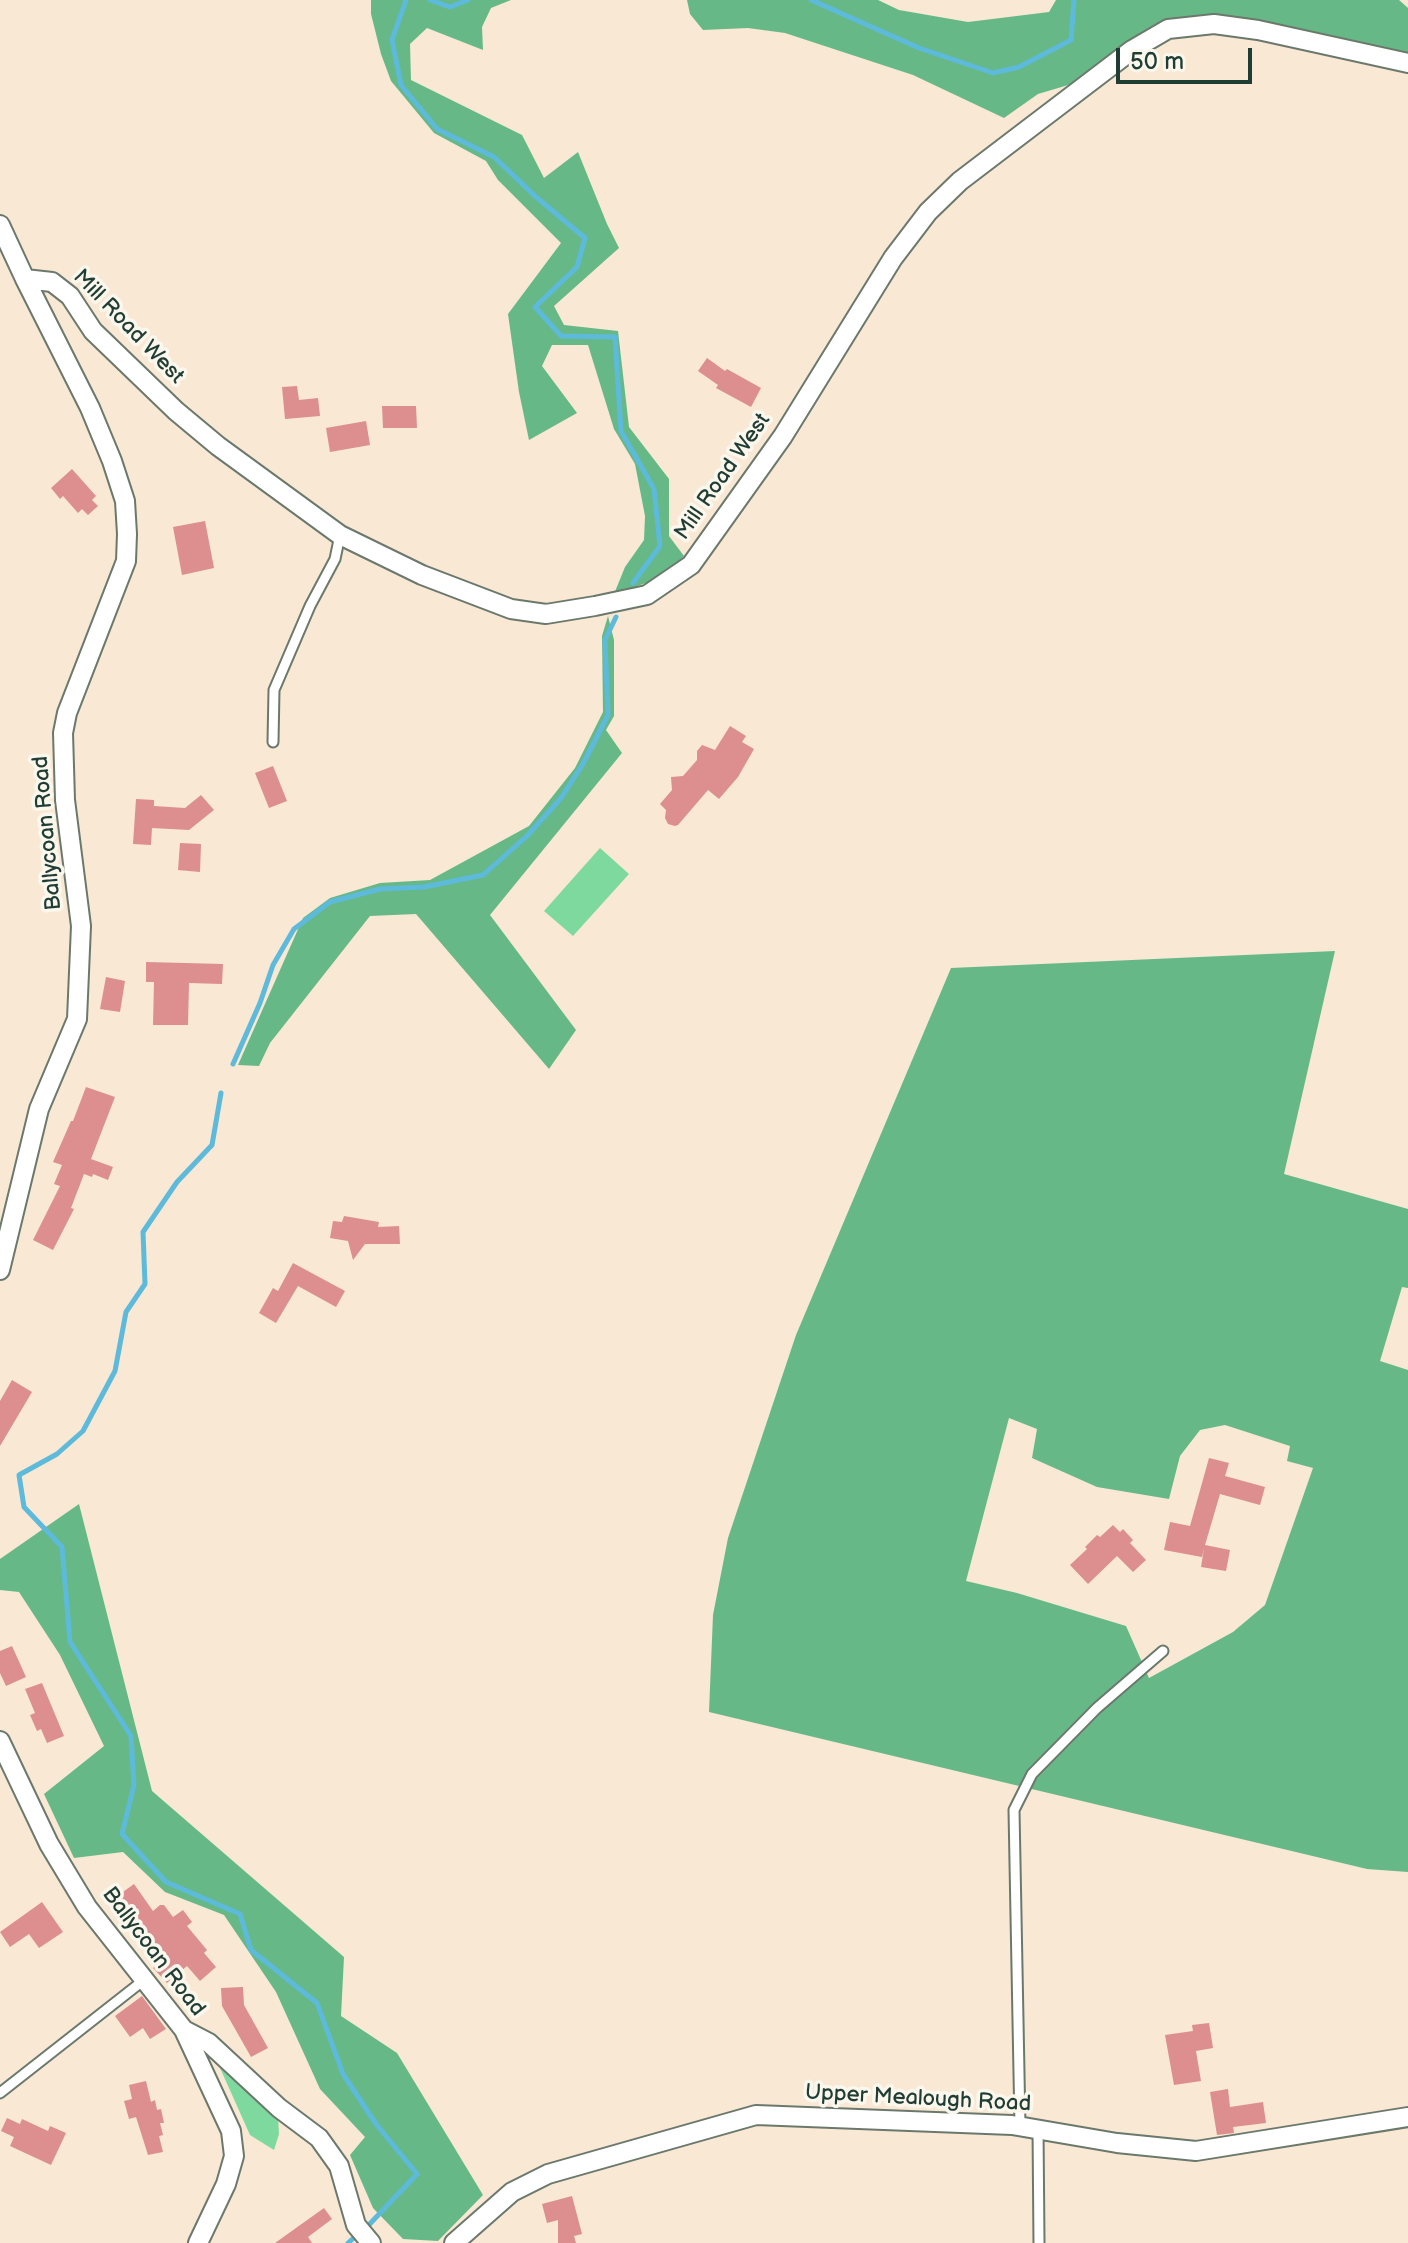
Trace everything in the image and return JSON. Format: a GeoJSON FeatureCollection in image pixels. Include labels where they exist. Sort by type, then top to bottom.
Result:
{"type":"FeatureCollection","features":[{"type":"Feature","properties":{"kind":"street","name":"Mill Road West"},"geometry":{"type":"LineString","coordinates":[[25,279],[52,282],[70,296],[93,331],[176,411],[218,446],[340,535],[422,575],[511,609],[546,614],[647,595],[691,565],[783,436],[893,258],[928,212],[960,181],[1132,50],[1168,29],[1214,24],[1258,30],[1408,63]]}},
{"type":"Feature","properties":{"kind":"street","name":"Ballycoan Road"},"geometry":{"type":"LineString","coordinates":[[0,225],[90,408],[112,461],[125,501],[127,534],[126,561],[67,713],[63,733],[65,800],[81,926],[77,1019],[39,1109],[0,1270]]}},
{"type":"Feature","properties":{"kind":"street","name":"Ballycoan Road"},"geometry":{"type":"LineString","coordinates":[[0,1741],[49,1844],[87,1907],[184,2030],[231,2131],[234,2156],[226,2184],[198,2243]]}},
{"type":"Feature","properties":{"kind":"street"},"geometry":{"type":"LineString","coordinates":[[184,2030],[209,2043],[279,2108],[319,2138],[339,2166],[356,2225],[370,2242]]}},
{"type":"Feature","properties":{"kind":"street","name":"Upper Mealough Road"},"geometry":{"type":"LineString","coordinates":[[454,2243],[512,2192],[548,2174],[756,2115],[1029,2127],[1117,2143],[1196,2151],[1408,2117]]}},
{"type":"Feature","properties":{"kind":"lane"},"geometry":{"type":"LineString","coordinates":[[273,742],[274,690],[310,606],[335,559],[340,535]]}},
{"type":"Feature","properties":{"kind":"lane"},"geometry":{"type":"LineString","coordinates":[[1039,2243],[1029,2127],[1014,1810],[1032,1774],[1097,1708],[1163,1651]]}},
{"type":"Feature","properties":{"kind":"lane"},"geometry":{"type":"LineString","coordinates":[[0,2093],[144,1980]]}},
{"type":"Feature","properties":{"kind":"green space"},"geometry":{"type":"Polygon","coordinates":[[[371,0],[511,0],[491,8],[482,27],[483,50],[427,28],[410,44],[411,80],[522,135],[544,178],[578,152],[619,248],[554,306],[564,325],[618,331],[629,427],[669,479],[669,536],[684,556],[676,565],[646,583],[614,594],[625,567],[644,540],[645,516],[635,464],[614,429],[588,345],[552,345],[542,366],[577,413],[529,440],[508,314],[561,243],[498,180],[486,161],[434,133],[391,81],[371,14],[371,0]]]}},
{"type":"Feature","properties":{"kind":"green space"},"geometry":{"type":"Polygon","coordinates":[[[687,0],[878,0],[899,10],[968,22],[1049,12],[1056,0],[1399,0],[1408,8],[1408,57],[1168,22],[1075,83],[1038,94],[1004,118],[913,75],[785,33],[748,28],[703,30],[690,14],[687,0]]]}},
{"type":"Feature","properties":{"kind":"green space"},"geometry":{"type":"Polygon","coordinates":[[[608,616],[614,640],[614,716],[606,730],[622,753],[490,915],[576,1030],[549,1069],[416,914],[370,916],[270,1043],[259,1066],[238,1065],[303,918],[330,898],[380,883],[430,880],[529,826],[575,768],[603,712],[602,636],[608,616]]]}},
{"type":"Feature","properties":{"kind":"green space"},"geometry":{"type":"Polygon","coordinates":[[[600,848],[629,874],[573,936],[544,911],[600,848]]]}},
{"type":"Feature","properties":{"kind":"green space"},"geometry":{"type":"Polygon","coordinates":[[[1335,951],[1284,1174],[1408,1209],[1408,1288],[1402,1287],[1380,1361],[1408,1370],[1408,1872],[1367,1869],[709,1712],[713,1615],[728,1538],[796,1335],[951,968],[1335,951]],[[1009,1418],[966,1581],[1126,1626],[1149,1678],[1233,1632],[1265,1605],[1313,1468],[1287,1461],[1290,1446],[1225,1425],[1200,1430],[1180,1456],[1169,1499],[1097,1487],[1032,1458],[1037,1429],[1009,1418]]]}},
{"type":"Feature","properties":{"kind":"green space"},"geometry":{"type":"Polygon","coordinates":[[[79,1504],[152,1791],[344,1957],[341,2016],[397,2053],[483,2195],[438,2241],[403,2239],[373,2208],[350,2155],[365,2137],[320,2089],[276,1992],[224,1915],[165,1892],[123,1852],[74,1858],[44,1794],[104,1746],[60,1655],[19,1592],[0,1590],[0,1559],[79,1504]]]}},
{"type":"Feature","properties":{"kind":"green space"},"geometry":{"type":"Polygon","coordinates":[[[216,2059],[278,2117],[279,2134],[274,2150],[250,2135],[216,2059]]]}},
{"type":"Feature","properties":{"kind":"building"},"geometry":{"type":"Polygon","coordinates":[[[707,358],[725,371],[727,369],[761,388],[751,407],[716,388],[718,385],[698,371],[707,358]]]}},
{"type":"Feature","properties":{"kind":"building"},"geometry":{"type":"Polygon","coordinates":[[[297,386],[299,400],[318,398],[320,416],[285,419],[282,387],[297,386]]]}},
{"type":"Feature","properties":{"kind":"building"},"geometry":{"type":"Polygon","coordinates":[[[382,406],[416,406],[417,428],[383,428],[382,406]]]}},
{"type":"Feature","properties":{"kind":"building"},"geometry":{"type":"Polygon","coordinates":[[[366,421],[370,445],[330,452],[326,428],[366,421]]]}},
{"type":"Feature","properties":{"kind":"building"},"geometry":{"type":"Polygon","coordinates":[[[72,469],[96,496],[92,500],[98,506],[88,515],[82,509],[78,513],[51,488],[72,469]]]}},
{"type":"Feature","properties":{"kind":"building"},"geometry":{"type":"Polygon","coordinates":[[[205,521],[214,568],[182,575],[173,527],[205,521]]]}},
{"type":"Feature","properties":{"kind":"building"},"geometry":{"type":"Polygon","coordinates":[[[730,726],[746,736],[742,742],[754,749],[738,777],[719,799],[708,790],[678,825],[668,824],[666,810],[660,804],[672,790],[671,777],[683,776],[697,760],[697,751],[702,745],[715,750],[730,726]]]}},
{"type":"Feature","properties":{"kind":"building"},"geometry":{"type":"Polygon","coordinates":[[[273,766],[287,801],[269,808],[255,773],[273,766]]]}},
{"type":"Feature","properties":{"kind":"building"},"geometry":{"type":"Polygon","coordinates":[[[201,795],[214,810],[189,830],[152,828],[151,845],[133,844],[136,799],[154,800],[154,806],[185,808],[201,795]]]}},
{"type":"Feature","properties":{"kind":"building"},"geometry":{"type":"Polygon","coordinates":[[[180,843],[201,844],[200,872],[178,870],[180,843]]]}},
{"type":"Feature","properties":{"kind":"building"},"geometry":{"type":"Polygon","coordinates":[[[146,962],[223,964],[222,984],[189,983],[188,1025],[153,1025],[154,982],[146,982],[146,962]]]}},
{"type":"Feature","properties":{"kind":"building"},"geometry":{"type":"Polygon","coordinates":[[[106,977],[125,981],[120,1012],[100,1009],[106,977]]]}},
{"type":"Feature","properties":{"kind":"building"},"geometry":{"type":"Polygon","coordinates":[[[86,1087],[115,1097],[91,1159],[113,1167],[108,1180],[84,1174],[71,1208],[74,1209],[53,1250],[33,1240],[60,1186],[54,1184],[62,1165],[53,1162],[86,1087]]]}},
{"type":"Feature","properties":{"kind":"building"},"geometry":{"type":"Polygon","coordinates":[[[344,1216],[379,1222],[378,1227],[399,1226],[400,1244],[365,1244],[353,1260],[348,1241],[330,1238],[333,1221],[342,1222],[344,1216]]]}},
{"type":"Feature","properties":{"kind":"building"},"geometry":{"type":"Polygon","coordinates":[[[293,1263],[345,1291],[336,1307],[298,1286],[276,1323],[259,1313],[273,1288],[278,1291],[293,1263]]]}},
{"type":"Feature","properties":{"kind":"building"},"geometry":{"type":"Polygon","coordinates":[[[12,1380],[32,1392],[0,1446],[0,1401],[12,1380]]]}},
{"type":"Feature","properties":{"kind":"building"},"geometry":{"type":"Polygon","coordinates":[[[1209,1458],[1229,1463],[1225,1476],[1265,1487],[1260,1505],[1220,1494],[1205,1545],[1230,1550],[1226,1571],[1201,1567],[1204,1548],[1202,1557],[1164,1550],[1170,1522],[1190,1526],[1209,1458]]]}},
{"type":"Feature","properties":{"kind":"building"},"geometry":{"type":"Polygon","coordinates":[[[1113,1525],[1120,1532],[1123,1529],[1133,1540],[1130,1543],[1146,1560],[1133,1572],[1117,1556],[1088,1584],[1070,1565],[1097,1535],[1100,1537],[1113,1525]]]}},
{"type":"Feature","properties":{"kind":"building"},"geometry":{"type":"Polygon","coordinates":[[[12,1646],[26,1677],[6,1686],[0,1673],[0,1651],[12,1646]]]}},
{"type":"Feature","properties":{"kind":"building"},"geometry":{"type":"Polygon","coordinates":[[[42,1683],[64,1736],[47,1743],[30,1715],[35,1713],[25,1689],[42,1683]]]}},
{"type":"Feature","properties":{"kind":"building"},"geometry":{"type":"Polygon","coordinates":[[[134,1884],[153,1911],[164,1905],[173,1917],[183,1910],[192,1922],[187,1926],[207,1950],[204,1953],[216,1967],[200,1981],[187,1966],[167,1983],[153,1968],[165,1958],[134,1919],[125,1925],[109,1902],[134,1884]]]}},
{"type":"Feature","properties":{"kind":"building"},"geometry":{"type":"Polygon","coordinates":[[[42,1902],[63,1932],[39,1948],[29,1934],[10,1947],[0,1932],[42,1902]]]}},
{"type":"Feature","properties":{"kind":"building"},"geometry":{"type":"Polygon","coordinates":[[[243,1987],[244,2005],[268,2048],[251,2057],[222,2006],[221,1988],[243,1987]]]}},
{"type":"Feature","properties":{"kind":"building"},"geometry":{"type":"Polygon","coordinates":[[[142,1996],[166,2029],[150,2039],[143,2028],[130,2037],[115,2016],[142,1996]]]}},
{"type":"Feature","properties":{"kind":"building"},"geometry":{"type":"Polygon","coordinates":[[[1209,2023],[1213,2048],[1196,2051],[1201,2081],[1174,2085],[1165,2035],[1193,2031],[1192,2025],[1209,2023]]]}},
{"type":"Feature","properties":{"kind":"building"},"geometry":{"type":"Polygon","coordinates":[[[146,2081],[151,2102],[155,2100],[157,2110],[161,2109],[164,2123],[160,2123],[163,2135],[159,2136],[163,2152],[148,2155],[136,2117],[129,2119],[124,2101],[132,2099],[129,2085],[146,2081]]]}},
{"type":"Feature","properties":{"kind":"building"},"geometry":{"type":"Polygon","coordinates":[[[1228,2089],[1230,2107],[1263,2102],[1266,2123],[1233,2127],[1234,2133],[1217,2135],[1210,2092],[1228,2089]]]}},
{"type":"Feature","properties":{"kind":"building"},"geometry":{"type":"Polygon","coordinates":[[[7,2118],[20,2124],[22,2119],[48,2131],[50,2126],[66,2133],[51,2165],[10,2146],[14,2137],[1,2131],[7,2118]]]}},
{"type":"Feature","properties":{"kind":"building"},"geometry":{"type":"Polygon","coordinates":[[[572,2196],[582,2234],[574,2236],[576,2243],[558,2243],[558,2220],[547,2223],[542,2204],[572,2196]]]}},
{"type":"Feature","properties":{"kind":"building"},"geometry":{"type":"Polygon","coordinates":[[[324,2208],[332,2219],[308,2237],[312,2243],[275,2243],[324,2208]]]}},
{"type":"Feature","properties":{"kind":"waterway"},"geometry":{"type":"LineString","coordinates":[[406,0],[392,40],[401,85],[437,129],[494,157],[585,238],[577,267],[535,307],[561,336],[615,337],[621,431],[654,489],[660,546],[633,583]]}},
{"type":"Feature","properties":{"kind":"waterway"},"geometry":{"type":"LineString","coordinates":[[430,0],[450,7],[468,0]]}},
{"type":"Feature","properties":{"kind":"waterway"},"geometry":{"type":"LineString","coordinates":[[811,0],[919,48],[993,73],[1019,67],[1071,40],[1074,0]]}},
{"type":"Feature","properties":{"kind":"waterway"},"geometry":{"type":"LineString","coordinates":[[233,1064],[273,965],[294,929],[330,902],[380,889],[424,887],[483,875],[527,836],[561,798],[608,715],[605,640],[616,617]]}},
{"type":"Feature","properties":{"kind":"waterway"},"geometry":{"type":"LineString","coordinates":[[221,1093],[212,1145],[177,1182],[143,1232],[145,1284],[126,1312],[115,1371],[83,1431],[57,1454],[19,1475],[24,1507],[62,1547],[70,1642],[131,1736],[134,1785],[122,1834],[166,1882],[240,1914],[251,1950],[317,2003],[343,2074],[376,2124],[417,2174],[365,2229]]}},
{"type":"Feature","properties":{"kind":"waterway"},"geometry":{"type":"LineString","coordinates":[[348,2243],[357,2235]]}}]}
